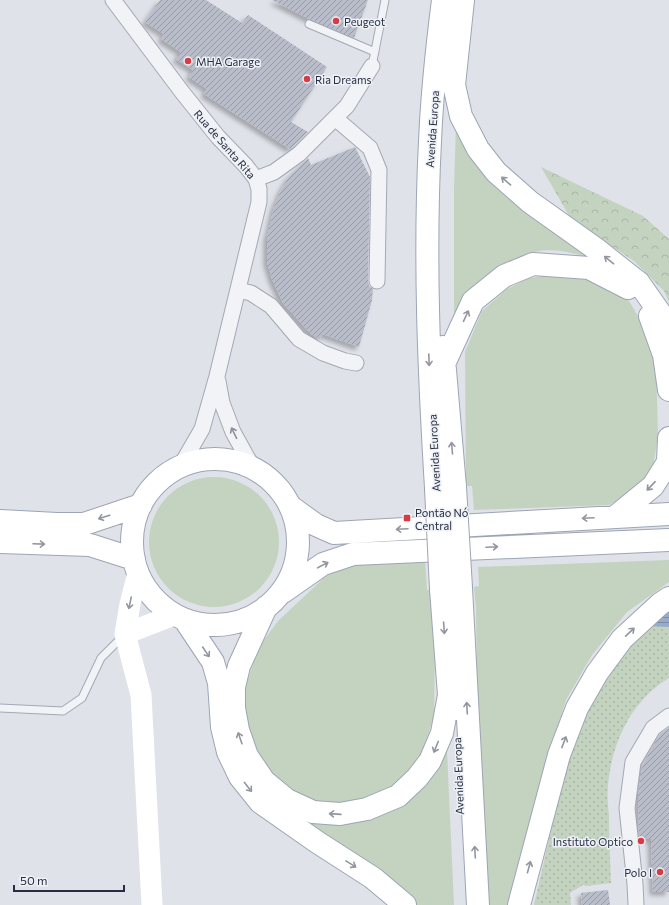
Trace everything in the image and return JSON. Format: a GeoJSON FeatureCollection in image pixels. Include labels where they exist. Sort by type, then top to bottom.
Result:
{"type":"FeatureCollection","features":[{"type":"Feature","properties":{"kind":"main road","name":"Avenida Europa"},"geometry":{"type":"LineString","coordinates":[[443,0],[430,141],[427,224],[430,389],[445,488]]}},
{"type":"Feature","properties":{"kind":"main road","name":"Avenida Europa"},"geometry":{"type":"LineString","coordinates":[[456,0],[443,140],[440,209],[440,302],[444,364],[445,488],[451,589],[478,905]]}},
{"type":"Feature","properties":{"kind":"main road"},"geometry":{"type":"LineString","coordinates":[[463,0],[454,85],[461,116],[478,149],[496,172],[530,202],[596,249],[638,283],[662,316],[669,332]]}},
{"type":"Feature","properties":{"kind":"main road"},"geometry":{"type":"LineString","coordinates":[[444,364],[473,301],[504,276],[533,264],[589,268],[628,287],[650,315],[664,355],[669,390]]}},
{"type":"Feature","properties":{"kind":"main road"},"geometry":{"type":"LineString","coordinates":[[615,517],[653,486],[668,462],[669,438]]}},
{"type":"Feature","properties":{"kind":"main road"},"geometry":{"type":"LineString","coordinates":[[449,695],[442,733],[430,761],[417,778],[398,796],[368,809],[340,814],[314,812],[287,800],[264,782],[247,756],[238,730],[234,708],[234,687],[239,666],[272,601],[289,579],[296,562],[298,537],[291,507],[281,491],[268,478],[253,468],[235,461],[216,459],[198,461],[180,467],[164,476],[151,489],[141,505],[134,522],[132,541],[136,566],[147,591],[161,605],[179,617],[195,623],[214,625],[232,623],[250,617],[272,601],[323,564],[353,554],[669,540]]}},
{"type":"Feature","properties":{"kind":"main road"},"geometry":{"type":"LineString","coordinates":[[0,521],[84,524],[141,505]]}},
{"type":"Feature","properties":{"kind":"main road"},"geometry":{"type":"LineString","coordinates":[[291,507],[316,525],[334,533],[669,514]]}},
{"type":"Feature","properties":{"kind":"main road"},"geometry":{"type":"LineString","coordinates":[[636,541],[669,529]]}},
{"type":"Feature","properties":{"kind":"main road"},"geometry":{"type":"LineString","coordinates":[[0,542],[90,545],[136,566]]}},
{"type":"Feature","properties":{"kind":"main road","name":"Avenida Europa"},"geometry":{"type":"LineString","coordinates":[[451,589],[449,695],[458,739],[459,825],[464,905]]}},
{"type":"Feature","properties":{"kind":"main road"},"geometry":{"type":"LineString","coordinates":[[519,905],[559,755],[577,708],[597,673],[622,639],[660,604],[669,598]]}},
{"type":"Feature","properties":{"kind":"main road"},"geometry":{"type":"LineString","coordinates":[[179,617],[213,662],[219,683],[222,727],[228,752],[240,777],[260,802],[317,842],[373,878],[405,905]]}},
{"type":"Feature","properties":{"kind":"street","name":"Rua de Santa Rita"},"geometry":{"type":"LineString","coordinates":[[116,1],[182,92],[218,137],[246,166],[256,179],[259,189],[259,202],[217,376],[202,429],[180,467]]}},
{"type":"Feature","properties":{"kind":"street"},"geometry":{"type":"LineString","coordinates":[[256,179],[274,172],[299,154],[347,106],[374,59]]}},
{"type":"Feature","properties":{"kind":"street"},"geometry":{"type":"LineString","coordinates":[[335,118],[370,148],[379,170],[377,281]]}},
{"type":"Feature","properties":{"kind":"street"},"geometry":{"type":"LineString","coordinates":[[238,290],[251,293],[271,306],[299,339],[323,353],[345,361],[356,363]]}},
{"type":"Feature","properties":{"kind":"street","name":"Rua de Santa Rita"},"geometry":{"type":"LineString","coordinates":[[217,376],[222,403],[233,432],[253,468]]}},
{"type":"Feature","properties":{"kind":"street"},"geometry":{"type":"LineString","coordinates":[[136,566],[125,634],[141,695],[152,905]]}},
{"type":"Feature","properties":{"kind":"street"},"geometry":{"type":"LineString","coordinates":[[125,634],[179,617]]}},
{"type":"Feature","properties":{"kind":"street"},"geometry":{"type":"LineString","coordinates":[[636,905],[627,808],[633,762],[653,728],[669,716]]}},
{"type":"Feature","properties":{"kind":"lane"},"geometry":{"type":"LineString","coordinates":[[309,24],[374,59],[385,0]]}},
{"type":"Feature","properties":{"kind":"lane"},"geometry":{"type":"LineString","coordinates":[[0,708],[63,711],[82,698],[101,658],[125,634]]}},
{"type":"Feature","properties":{"kind":"green space"},"geometry":{"type":"Polygon","coordinates":[[[456,125],[599,260],[554,250],[538,251],[516,258],[495,270],[477,284],[454,314],[454,189],[456,125]]]}},
{"type":"Feature","properties":{"kind":"green space"},"geometry":{"type":"Polygon","coordinates":[[[541,167],[643,216],[669,239],[669,302],[664,291],[634,261],[571,219],[541,167]]]}},
{"type":"Feature","properties":{"kind":"green space"},"geometry":{"type":"Polygon","coordinates":[[[558,274],[586,276],[609,284],[629,301],[647,331],[656,362],[658,436],[653,468],[634,491],[609,505],[474,510],[472,486],[466,486],[465,352],[482,311],[507,289],[529,278],[558,274]]]}},
{"type":"Feature","properties":{"kind":"green space"},"geometry":{"type":"Polygon","coordinates":[[[220,477],[239,482],[260,496],[274,517],[278,529],[278,555],[274,567],[260,588],[239,602],[227,606],[208,607],[189,602],[168,588],[154,567],[150,555],[149,536],[154,517],[168,496],[189,482],[201,478],[220,477]]]}},
{"type":"Feature","properties":{"kind":"green space"},"geometry":{"type":"Polygon","coordinates":[[[425,560],[427,590],[432,590],[435,650],[434,717],[419,760],[389,788],[355,805],[325,804],[299,795],[273,776],[253,744],[246,720],[246,685],[259,647],[278,621],[326,576],[350,566],[425,560]]]}},
{"type":"Feature","properties":{"kind":"green space"},"geometry":{"type":"Polygon","coordinates":[[[669,560],[669,582],[627,612],[592,655],[566,700],[545,769],[514,905],[489,905],[477,693],[476,608],[474,587],[479,586],[478,567],[669,560]]]}},
{"type":"Feature","properties":{"kind":"green space"},"geometry":{"type":"Polygon","coordinates":[[[669,606],[669,678],[644,698],[634,711],[619,738],[610,769],[608,797],[611,883],[586,886],[583,885],[570,893],[571,905],[534,905],[559,796],[579,723],[627,644],[669,606]]]}},
{"type":"Feature","properties":{"kind":"green space"},"geometry":{"type":"Polygon","coordinates":[[[444,751],[447,751],[454,905],[415,905],[286,807],[353,822],[444,751]]]}},
{"type":"Feature","properties":{"kind":"water"},"geometry":{"type":"Polygon","coordinates":[[[669,608],[669,627],[646,626],[669,608]]]}},
{"type":"Feature","properties":{"kind":"building"},"geometry":{"type":"Polygon","coordinates":[[[160,0],[206,0],[242,23],[248,15],[327,67],[291,122],[308,132],[290,149],[204,94],[207,89],[189,77],[193,70],[176,59],[181,52],[161,39],[164,34],[145,22],[160,0]]]}},
{"type":"Feature","properties":{"kind":"building","name":"Peugeot"},"geometry":{"type":"Polygon","coordinates":[[[272,0],[368,0],[354,38],[309,19],[272,0]]]}},
{"type":"Feature","properties":{"kind":"building"},"geometry":{"type":"Polygon","coordinates":[[[355,147],[370,177],[368,281],[369,286],[373,289],[372,300],[359,347],[322,334],[320,340],[310,333],[283,303],[272,279],[267,262],[267,238],[274,207],[288,178],[308,158],[311,165],[355,147]]]}},
{"type":"Feature","properties":{"kind":"building"},"geometry":{"type":"Polygon","coordinates":[[[669,727],[669,892],[653,892],[651,839],[639,839],[638,793],[643,764],[660,734],[669,727]]]}},
{"type":"Feature","properties":{"kind":"building"},"geometry":{"type":"Polygon","coordinates":[[[608,890],[610,905],[582,905],[581,893],[608,890]]]}},
{"type":"Feature","properties":{"kind":"place","name":"Peugeot"},"geometry":{"type":"Point","coordinates":[336,21]}},
{"type":"Feature","properties":{"kind":"place","name":"MHA Garage"},"geometry":{"type":"Point","coordinates":[188,61]}},
{"type":"Feature","properties":{"kind":"place","name":"Ria Dreams"},"geometry":{"type":"Point","coordinates":[307,79]}},
{"type":"Feature","properties":{"kind":"place","name":"Pontão Nó Central"},"geometry":{"type":"Point","coordinates":[407,518]}},
{"type":"Feature","properties":{"kind":"place","name":"Instituto Optico"},"geometry":{"type":"Point","coordinates":[641,841]}},
{"type":"Feature","properties":{"kind":"place","name":"Polo I"},"geometry":{"type":"Point","coordinates":[660,872]}}]}
